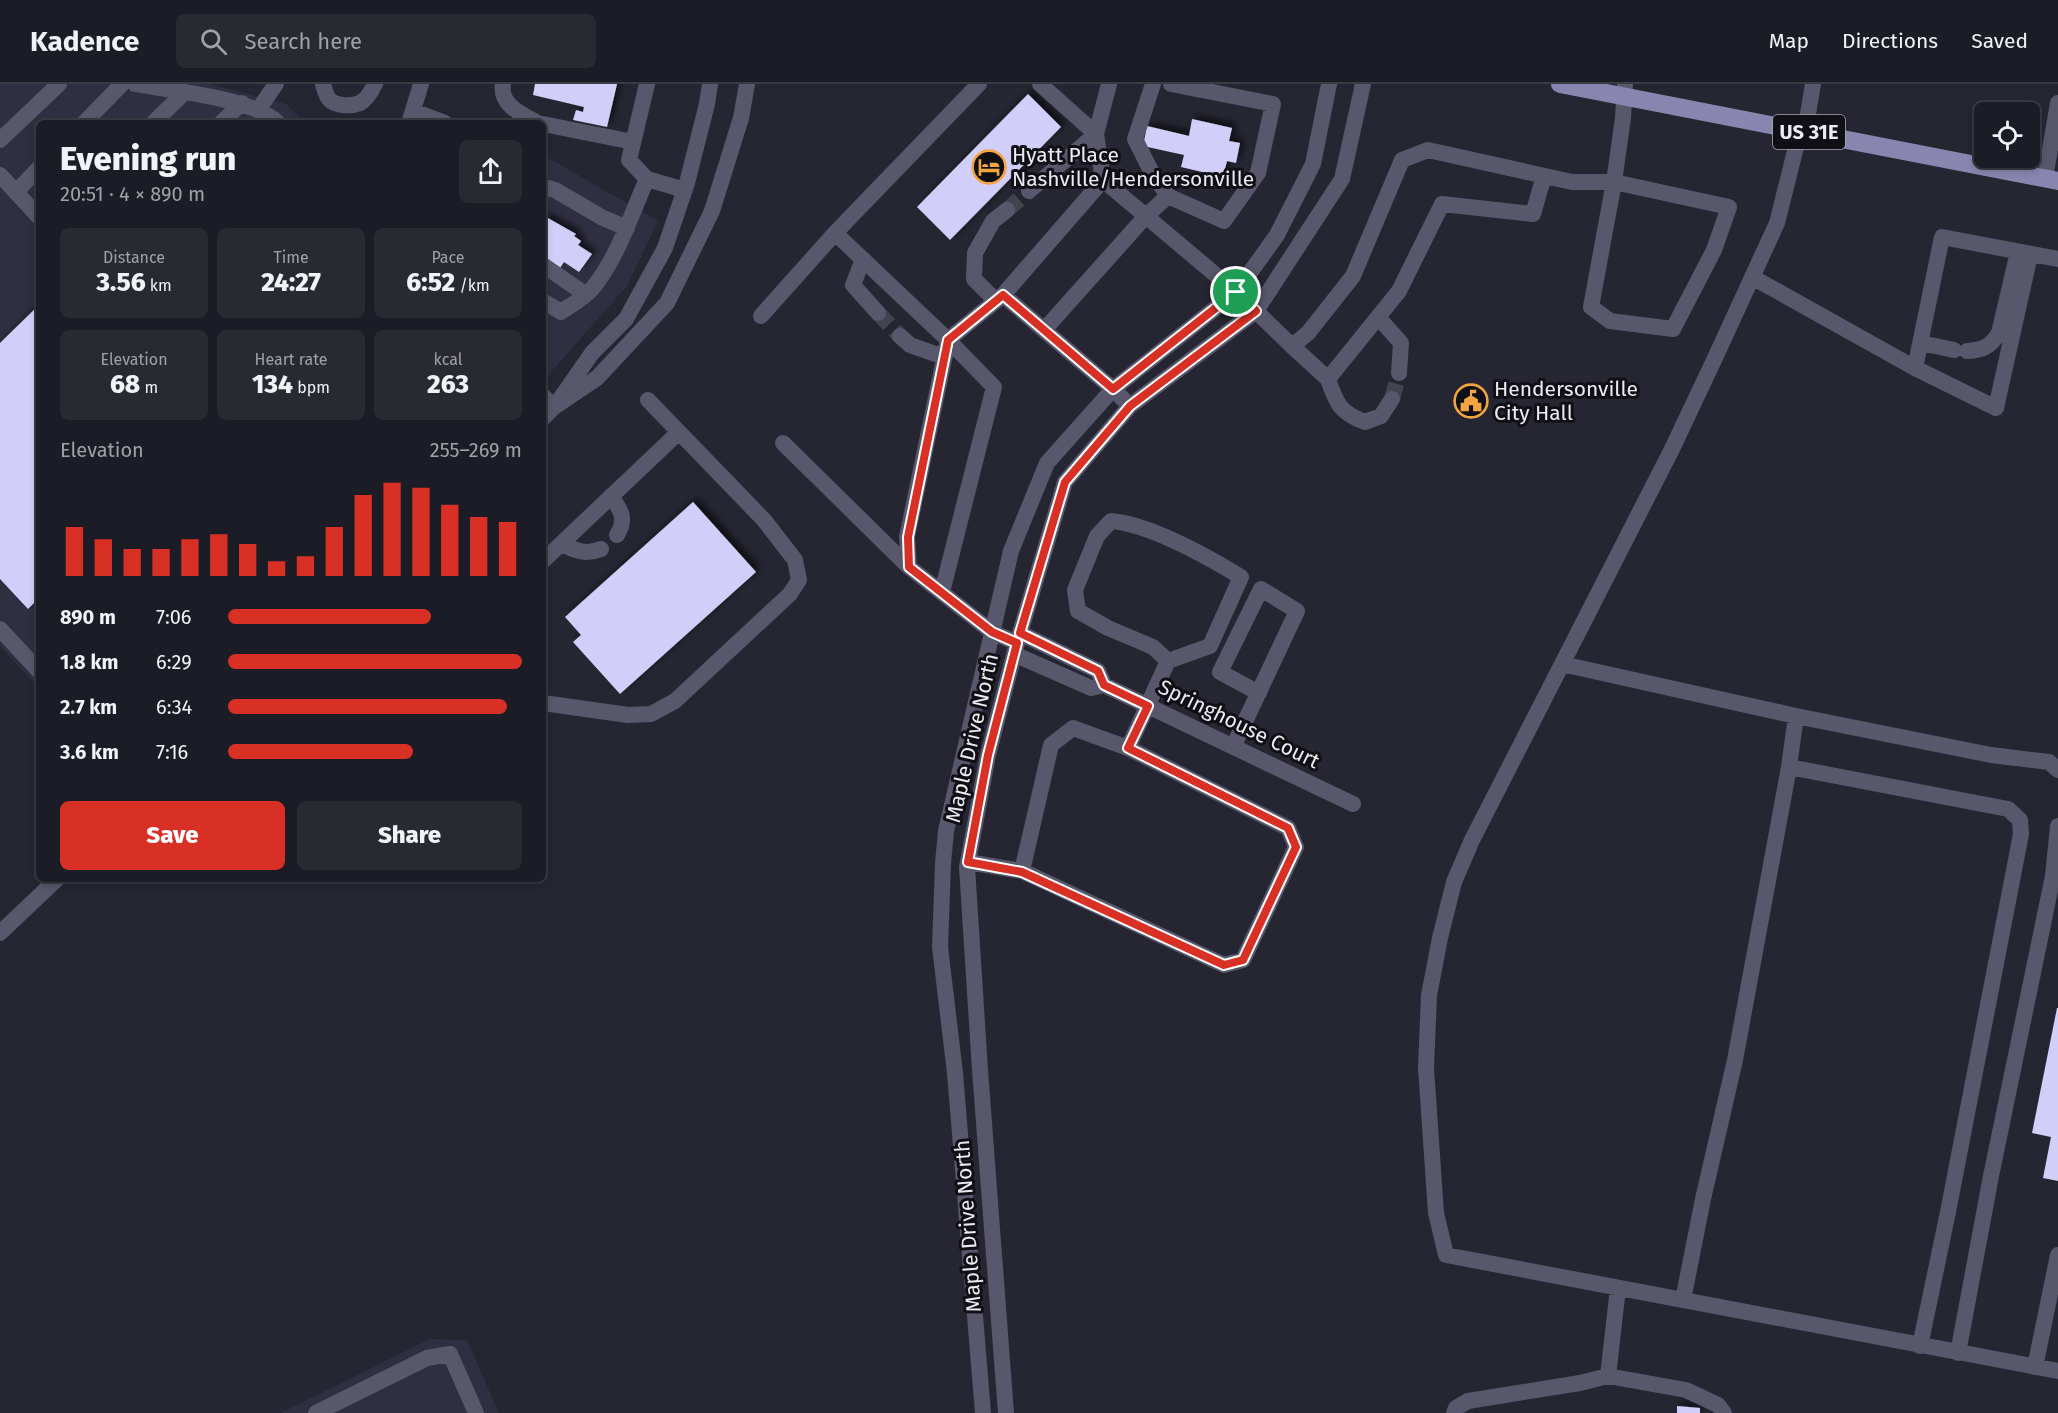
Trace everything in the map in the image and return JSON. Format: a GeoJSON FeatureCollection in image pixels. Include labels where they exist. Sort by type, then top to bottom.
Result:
{"type":"FeatureCollection","features":[{"type":"Feature","properties":{"kind":"main road","name":"US 31E"},"geometry":{"type":"LineString","coordinates":[[1560,84],[1625,90],[1803,131],[2051,180]]}},
{"type":"Feature","properties":{"kind":"street"},"geometry":{"type":"LineString","coordinates":[[0,140],[58,84]]}},
{"type":"Feature","properties":{"kind":"street"},"geometry":{"type":"LineString","coordinates":[[87,120],[122,84]]}},
{"type":"Feature","properties":{"kind":"street"},"geometry":{"type":"LineString","coordinates":[[135,84],[242,103],[275,120]]}},
{"type":"Feature","properties":{"kind":"street"},"geometry":{"type":"LineString","coordinates":[[258,110],[276,84]]}},
{"type":"Feature","properties":{"kind":"street"},"geometry":{"type":"LineString","coordinates":[[323,84],[328,97],[334,103],[348,106],[361,102],[375,84]]}},
{"type":"Feature","properties":{"kind":"street"},"geometry":{"type":"LineString","coordinates":[[421,84],[411,117],[428,120]]}},
{"type":"Feature","properties":{"kind":"street"},"geometry":{"type":"LineString","coordinates":[[503,84],[502,89],[506,101],[533,120]]}},
{"type":"Feature","properties":{"kind":"street"},"geometry":{"type":"LineString","coordinates":[[647,84],[629,160],[647,180],[685,190]]}},
{"type":"Feature","properties":{"kind":"street"},"geometry":{"type":"LineString","coordinates":[[547,407],[592,353],[626,319],[665,248],[685,190],[710,84]]}},
{"type":"Feature","properties":{"kind":"street"},"geometry":{"type":"LineString","coordinates":[[547,407],[597,378],[667,303],[712,211],[741,118],[747,84]]}},
{"type":"Feature","properties":{"kind":"street"},"geometry":{"type":"LineString","coordinates":[[761,316],[835,232],[979,84]]}},
{"type":"Feature","properties":{"kind":"street"},"geometry":{"type":"LineString","coordinates":[[1040,84],[1096,134]]}},
{"type":"Feature","properties":{"kind":"street"},"geometry":{"type":"LineString","coordinates":[[1109,84],[1096,134],[1103,180],[1236,292],[1328,379],[1335,402],[1351,417],[1365,422],[1381,416],[1392,399]]}},
{"type":"Feature","properties":{"kind":"street"},"geometry":{"type":"LineString","coordinates":[[1152,84],[1135,139],[1150,169],[1168,196],[1224,221],[1258,173],[1274,104],[1171,84]]}},
{"type":"Feature","properties":{"kind":"street","name":"Maple Drive North"},"geometry":{"type":"LineString","coordinates":[[982,1407],[955,1073],[940,947],[946,831],[1011,551],[1047,464],[1113,389],[1236,292],[1277,235],[1313,164],[1329,84]]}},
{"type":"Feature","properties":{"kind":"street","name":"Maple Drive North"},"geometry":{"type":"LineString","coordinates":[[1005,1407],[980,1070],[968,864],[988,755],[1017,643],[1065,482],[1130,406],[1256,311],[1342,179],[1363,84]]}},
{"type":"Feature","properties":{"kind":"street"},"geometry":{"type":"LineString","coordinates":[[1813,84],[1803,131],[1777,223],[1672,449],[1472,840],[1454,882],[1429,995],[1426,1068],[1436,1213],[1446,1255],[2058,1371]]}},
{"type":"Feature","properties":{"kind":"street"},"geometry":{"type":"LineString","coordinates":[[1292,346],[1308,333],[1353,276],[1402,160],[1428,150],[1572,182],[1614,182],[1729,207],[1714,250],[1673,329],[1610,321],[1591,306],[1614,182],[1625,90]]}},
{"type":"Feature","properties":{"kind":"street"},"geometry":{"type":"LineString","coordinates":[[156,120],[184,93]]}},
{"type":"Feature","properties":{"kind":"street"},"geometry":{"type":"LineString","coordinates":[[224,120],[242,103]]}},
{"type":"Feature","properties":{"kind":"street"},"geometry":{"type":"LineString","coordinates":[[2051,180],[2058,103]]}},
{"type":"Feature","properties":{"kind":"street"},"geometry":{"type":"LineString","coordinates":[[546,125],[633,142]]}},
{"type":"Feature","properties":{"kind":"street"},"geometry":{"type":"LineString","coordinates":[[1029,191],[1096,134]]}},
{"type":"Feature","properties":{"kind":"street"},"geometry":{"type":"LineString","coordinates":[[16,192],[36,171]]}},
{"type":"Feature","properties":{"kind":"street"},"geometry":{"type":"LineString","coordinates":[[0,175],[36,214]]}},
{"type":"Feature","properties":{"kind":"street"},"geometry":{"type":"LineString","coordinates":[[1328,379],[1399,291],[1442,204],[1533,214],[1544,176]]}},
{"type":"Feature","properties":{"kind":"street"},"geometry":{"type":"LineString","coordinates":[[546,303],[561,312],[591,290],[624,239],[647,180]]}},
{"type":"Feature","properties":{"kind":"street"},"geometry":{"type":"LineString","coordinates":[[909,567],[908,537],[948,340],[999,298],[1103,180]]}},
{"type":"Feature","properties":{"kind":"street"},"geometry":{"type":"LineString","coordinates":[[546,190],[555,190],[603,218],[627,228]]}},
{"type":"Feature","properties":{"kind":"street"},"geometry":{"type":"LineString","coordinates":[[1044,330],[1146,216],[1168,196]]}},
{"type":"Feature","properties":{"kind":"street"},"geometry":{"type":"LineString","coordinates":[[1007,210],[993,221],[975,253],[974,279],[1044,330],[1130,406]]}},
{"type":"Feature","properties":{"kind":"street"},"geometry":{"type":"LineString","coordinates":[[835,232],[994,387],[942,592]]}},
{"type":"Feature","properties":{"kind":"street"},"geometry":{"type":"LineString","coordinates":[[1915,368],[1942,237],[2058,259]]}},
{"type":"Feature","properties":{"kind":"street"},"geometry":{"type":"LineString","coordinates":[[1752,277],[1915,368],[1996,408],[2024,253]]}},
{"type":"Feature","properties":{"kind":"street"},"geometry":{"type":"LineString","coordinates":[[1921,343],[1960,350],[1982,350],[1992,344],[1999,333],[2024,253]]}},
{"type":"Feature","properties":{"kind":"street"},"geometry":{"type":"LineString","coordinates":[[863,259],[853,285],[878,313]]}},
{"type":"Feature","properties":{"kind":"street"},"geometry":{"type":"LineString","coordinates":[[546,267],[585,294]]}},
{"type":"Feature","properties":{"kind":"street"},"geometry":{"type":"LineString","coordinates":[[1378,317],[1401,343],[1399,373]]}},
{"type":"Feature","properties":{"kind":"street"},"geometry":{"type":"LineString","coordinates":[[900,336],[910,345],[944,357]]}},
{"type":"Feature","properties":{"kind":"street"},"geometry":{"type":"LineString","coordinates":[[546,704],[628,716],[651,714],[675,701],[790,594],[799,580],[795,560],[764,520],[648,400]]}},
{"type":"Feature","properties":{"kind":"street"},"geometry":{"type":"LineString","coordinates":[[546,558],[679,432]]}},
{"type":"Feature","properties":{"kind":"street","name":"Springhouse Court"},"geometry":{"type":"LineString","coordinates":[[783,443],[909,567],[992,632],[1017,643],[1091,688],[1104,685],[1353,804]]}},
{"type":"Feature","properties":{"kind":"street"},"geometry":{"type":"LineString","coordinates":[[611,496],[622,512],[623,525],[617,535]]}},
{"type":"Feature","properties":{"kind":"street"},"geometry":{"type":"LineString","coordinates":[[1128,748],[1168,661],[1210,646],[1241,577],[1201,555],[1129,522],[1111,521],[1097,536],[1075,590],[1078,611],[1108,628],[1153,647],[1168,661]]}},
{"type":"Feature","properties":{"kind":"street"},"geometry":{"type":"LineString","coordinates":[[562,544],[579,552],[592,553],[601,549]]}},
{"type":"Feature","properties":{"kind":"street"},"geometry":{"type":"LineString","coordinates":[[1233,747],[1259,693],[1298,611],[1261,589],[1220,672],[1259,693]]}},
{"type":"Feature","properties":{"kind":"street"},"geometry":{"type":"LineString","coordinates":[[0,629],[36,668]]}},
{"type":"Feature","properties":{"kind":"street"},"geometry":{"type":"LineString","coordinates":[[1562,664],[1796,716],[1991,755],[2049,762],[2058,770]]}},
{"type":"Feature","properties":{"kind":"street"},"geometry":{"type":"LineString","coordinates":[[1683,1300],[1703,1199],[1735,1060],[1789,767],[1796,716]]}},
{"type":"Feature","properties":{"kind":"street"},"geometry":{"type":"LineString","coordinates":[[943,863],[968,864],[1022,872],[1224,965],[1243,960],[1296,847],[1288,828],[1128,748],[1073,728],[1051,745],[1022,872]]}},
{"type":"Feature","properties":{"kind":"street"},"geometry":{"type":"LineString","coordinates":[[1789,767],[2008,809],[2020,820],[2018,846],[1920,1346]]}},
{"type":"Feature","properties":{"kind":"street"},"geometry":{"type":"LineString","coordinates":[[1958,1353],[1991,1176],[2053,876],[2058,826]]}},
{"type":"Feature","properties":{"kind":"street"},"geometry":{"type":"LineString","coordinates":[[0,932],[54,882]]}},
{"type":"Feature","properties":{"kind":"street"},"geometry":{"type":"LineString","coordinates":[[955,1073],[980,1070]]}},
{"type":"Feature","properties":{"kind":"street"},"geometry":{"type":"LineString","coordinates":[[2035,1367],[2058,1255]]}},
{"type":"Feature","properties":{"kind":"street"},"geometry":{"type":"LineString","coordinates":[[1608,1376],[1618,1288]]}},
{"type":"Feature","properties":{"kind":"street"},"geometry":{"type":"LineString","coordinates":[[316,1413],[426,1358],[450,1354],[476,1413]]}},
{"type":"Feature","properties":{"kind":"street"},"geometry":{"type":"LineString","coordinates":[[1454,1413],[1456,1408],[1468,1401],[1580,1383],[1608,1376],[1686,1390],[1718,1405],[1724,1413]]}},
{"type":"Feature","properties":{"kind":"street"},"geometry":{"type":"LineString","coordinates":[[982,1407],[1005,1407]]}},
{"type":"Feature","properties":{"kind":"shaded area"},"geometry":{"type":"Polygon","coordinates":[[[0,84],[209,84],[286,104],[301,120],[36,120],[36,685],[0,646],[0,84]]]}},
{"type":"Feature","properties":{"kind":"shaded area"},"geometry":{"type":"Polygon","coordinates":[[[546,157],[658,221],[627,286],[546,378],[546,157]]]}},
{"type":"Feature","properties":{"kind":"shaded area"},"geometry":{"type":"Polygon","coordinates":[[[430,1339],[467,1340],[499,1413],[281,1413],[430,1339]]]}},
{"type":"Feature","properties":{"kind":"building"},"geometry":{"type":"Polygon","coordinates":[[[535,84],[617,84],[607,127],[573,120],[576,110],[583,112],[584,107],[533,95],[535,84]]]}},
{"type":"Feature","properties":{"kind":"building","name":"Hyatt Place Nashville/Hendersonville"},"geometry":{"type":"Polygon","coordinates":[[[1028,94],[1061,127],[950,240],[917,207],[1028,94]]]}},
{"type":"Feature","properties":{"kind":"building"},"geometry":{"type":"Polygon","coordinates":[[[1192,119],[1232,128],[1229,141],[1240,143],[1236,163],[1227,161],[1223,177],[1181,167],[1184,155],[1143,146],[1147,126],[1189,136],[1192,119]]]}},
{"type":"Feature","properties":{"kind":"building"},"geometry":{"type":"Polygon","coordinates":[[[546,217],[576,234],[574,236],[581,241],[578,245],[592,254],[579,272],[564,262],[560,268],[546,260],[546,217]]]}},
{"type":"Feature","properties":{"kind":"building"},"geometry":{"type":"Polygon","coordinates":[[[36,308],[36,601],[28,609],[0,579],[0,343],[36,308]]]}},
{"type":"Feature","properties":{"kind":"building"},"geometry":{"type":"Polygon","coordinates":[[[693,502],[756,572],[620,694],[573,642],[581,635],[565,617],[693,502]]]}},
{"type":"Feature","properties":{"kind":"building"},"geometry":{"type":"Polygon","coordinates":[[[2057,1008],[2058,1181],[2043,1178],[2051,1137],[2032,1133],[2057,1008]]]}},
{"type":"Feature","properties":{"kind":"building"},"geometry":{"type":"Polygon","coordinates":[[[1677,1406],[1700,1408],[1700,1413],[1677,1413],[1677,1406]]]}},
{"type":"Feature","properties":{"kind":"tunnel"},"geometry":{"type":"LineString","coordinates":[[1007,210],[1029,191]]}},
{"type":"Feature","properties":{"kind":"tunnel"},"geometry":{"type":"LineString","coordinates":[[878,313],[900,336]]}},
{"type":"Feature","properties":{"kind":"tunnel"},"geometry":{"type":"LineString","coordinates":[[1392,399],[1399,373]]}},
{"type":"Feature","properties":{"kind":"place","name":"Hyatt Place Nashville/Hendersonville"},"geometry":{"type":"Point","coordinates":[989,167]}},
{"type":"Feature","properties":{"kind":"place","name":"Hendersonville City Hall"},"geometry":{"type":"Point","coordinates":[1471,401]}},
{"type":"Feature","properties":{"kind":"route"},"geometry":{"type":"LineString","coordinates":[[1236,292],[1256,311],[1130,406],[1065,482],[1020,633],[1098,671],[1104,685],[1148,706],[1128,748],[1288,828],[1296,847],[1243,960],[1224,965],[1022,872],[968,862],[988,755],[1017,643],[992,632],[909,567],[908,537],[948,340],[1003,295],[1113,389],[1236,292]]}}]}
